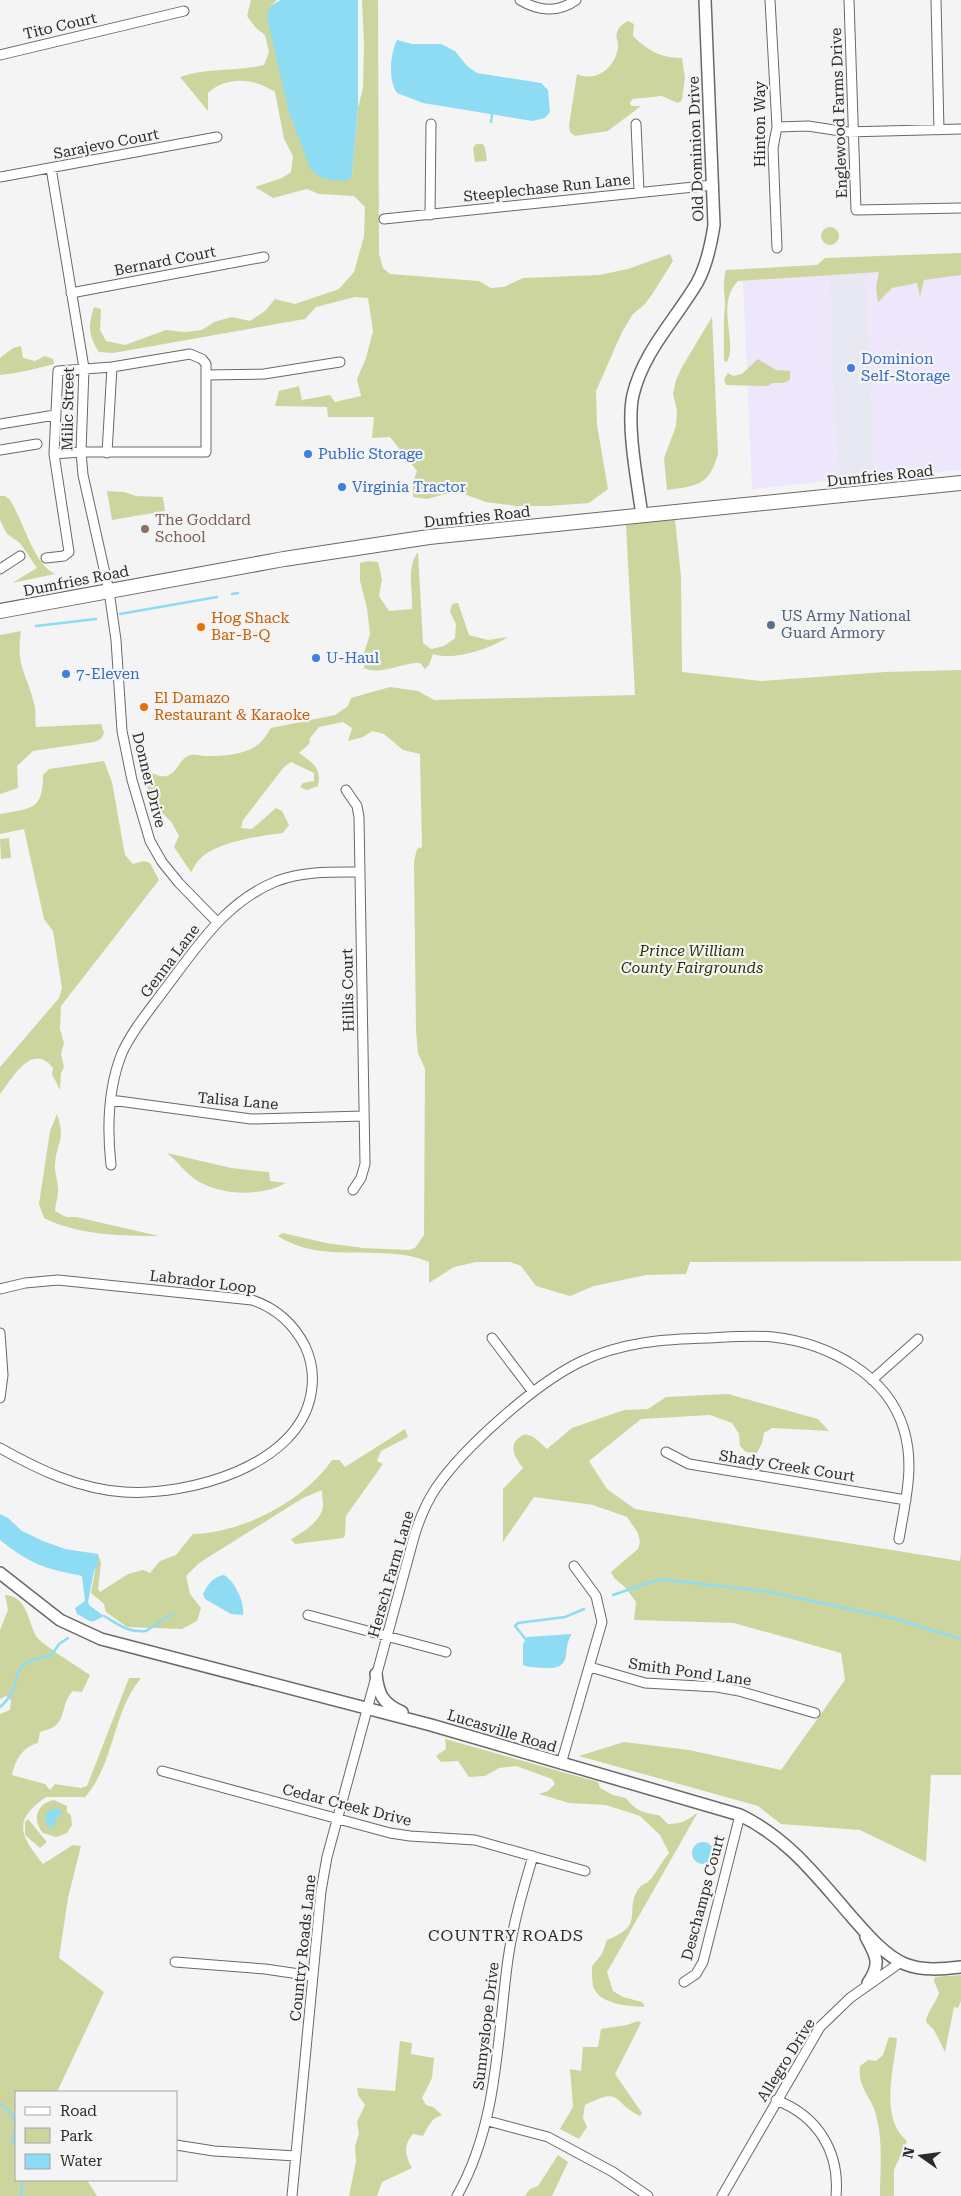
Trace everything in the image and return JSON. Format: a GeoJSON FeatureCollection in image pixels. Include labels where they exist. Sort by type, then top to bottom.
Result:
{"type":"FeatureCollection","features":[{"type":"Feature","properties":{"kind":"main road","name":"Dumfries Road"},"geometry":{"type":"LineString","coordinates":[[0,612],[352,548],[430,537],[961,483]]}},
{"type":"Feature","properties":{"kind":"street"},"geometry":{"type":"LineString","coordinates":[[520,0],[537,8],[555,10],[576,0]]}},
{"type":"Feature","properties":{"kind":"street","name":"Old Dominion Drive"},"geometry":{"type":"LineString","coordinates":[[642,516],[632,425],[633,396],[646,359],[696,283],[706,260],[714,225],[704,0]]}},
{"type":"Feature","properties":{"kind":"street","name":"Hinton Way"},"geometry":{"type":"LineString","coordinates":[[770,0],[777,126],[773,148],[777,248]]}},
{"type":"Feature","properties":{"kind":"street","name":"Englewood Farms Drive"},"geometry":{"type":"LineString","coordinates":[[849,0],[856,210],[961,208]]}},
{"type":"Feature","properties":{"kind":"street"},"geometry":{"type":"LineString","coordinates":[[936,0],[939,130]]}},
{"type":"Feature","properties":{"kind":"street","name":"Tito Court"},"geometry":{"type":"LineString","coordinates":[[0,55],[184,11]]}},
{"type":"Feature","properties":{"kind":"street"},"geometry":{"type":"LineString","coordinates":[[430,124],[430,214]]}},
{"type":"Feature","properties":{"kind":"street"},"geometry":{"type":"LineString","coordinates":[[636,124],[640,192]]}},
{"type":"Feature","properties":{"kind":"street"},"geometry":{"type":"LineString","coordinates":[[777,126],[808,126],[832,131],[854,132],[961,129]]}},
{"type":"Feature","properties":{"kind":"street","name":"Sarajevo Court"},"geometry":{"type":"LineString","coordinates":[[0,177],[217,137]]}},
{"type":"Feature","properties":{"kind":"street","name":"Milic Street"},"geometry":{"type":"LineString","coordinates":[[51,168],[84,368],[81,452],[84,481],[109,591]]}},
{"type":"Feature","properties":{"kind":"street","name":"Steeplechase Run Lane"},"geometry":{"type":"LineString","coordinates":[[384,219],[713,185]]}},
{"type":"Feature","properties":{"kind":"street","name":"Bernard Court"},"geometry":{"type":"LineString","coordinates":[[71,293],[264,257]]}},
{"type":"Feature","properties":{"kind":"street"},"geometry":{"type":"LineString","coordinates":[[46,558],[64,556],[69,552],[54,454],[58,371],[112,367],[190,354],[202,359],[206,364],[206,452],[81,452],[54,454]]}},
{"type":"Feature","properties":{"kind":"street"},"geometry":{"type":"LineString","coordinates":[[206,375],[264,374],[340,362]]}},
{"type":"Feature","properties":{"kind":"street"},"geometry":{"type":"LineString","coordinates":[[107,452],[112,367]]}},
{"type":"Feature","properties":{"kind":"street"},"geometry":{"type":"LineString","coordinates":[[0,424],[55,415]]}},
{"type":"Feature","properties":{"kind":"street"},"geometry":{"type":"LineString","coordinates":[[0,450],[37,444]]}},
{"type":"Feature","properties":{"kind":"street"},"geometry":{"type":"LineString","coordinates":[[0,569],[20,556]]}},
{"type":"Feature","properties":{"kind":"street","name":"Donner Drive"},"geometry":{"type":"LineString","coordinates":[[109,591],[116,640],[122,731],[139,808],[150,842],[162,862],[179,883],[217,922]]}},
{"type":"Feature","properties":{"kind":"street","name":"Hillis Court"},"geometry":{"type":"LineString","coordinates":[[346,790],[357,806],[359,817],[360,872],[364,1170],[353,1190]]}},
{"type":"Feature","properties":{"kind":"street","name":"Genna Lane"},"geometry":{"type":"LineString","coordinates":[[111,1165],[108,1128],[118,1068],[128,1041],[217,922],[243,899],[278,881],[307,874],[360,872]]}},
{"type":"Feature","properties":{"kind":"street","name":"Talisa Lane"},"geometry":{"type":"LineString","coordinates":[[112,1100],[251,1119],[364,1116]]}},
{"type":"Feature","properties":{"kind":"street","name":"Labrador Loop"},"geometry":{"type":"LineString","coordinates":[[0,1290],[25,1283],[58,1280],[252,1300],[275,1310],[294,1329],[308,1353],[312,1381],[306,1411],[302,1420],[283,1443],[253,1463],[234,1472],[189,1487],[145,1492],[124,1492],[85,1486],[52,1475],[0,1448]]}},
{"type":"Feature","properties":{"kind":"street"},"geometry":{"type":"LineString","coordinates":[[0,1333],[3,1375],[0,1398]]}},
{"type":"Feature","properties":{"kind":"street","name":"Hersch Farm Lane"},"geometry":{"type":"LineString","coordinates":[[367,1708],[414,1536],[435,1489],[476,1443],[533,1392],[564,1371],[598,1354],[641,1342],[684,1338],[753,1336],[790,1340],[828,1352],[852,1365],[872,1380],[889,1400],[904,1428],[910,1460],[900,1539]]}},
{"type":"Feature","properties":{"kind":"street"},"geometry":{"type":"LineString","coordinates":[[492,1338],[533,1392]]}},
{"type":"Feature","properties":{"kind":"street"},"geometry":{"type":"LineString","coordinates":[[872,1380],[918,1338]]}},
{"type":"Feature","properties":{"kind":"street","name":"Shady Creek Court"},"geometry":{"type":"LineString","coordinates":[[666,1452],[689,1464],[906,1500]]}},
{"type":"Feature","properties":{"kind":"street"},"geometry":{"type":"LineString","coordinates":[[561,1764],[602,1627],[602,1612],[594,1592],[574,1566]]}},
{"type":"Feature","properties":{"kind":"street","name":"Lucasville Road"},"geometry":{"type":"LineString","coordinates":[[0,1574],[60,1620],[88,1634],[132,1649],[431,1725],[740,1815],[757,1824],[787,1845],[878,1945],[902,1962],[929,1969],[961,1967]]}},
{"type":"Feature","properties":{"kind":"street"},"geometry":{"type":"LineString","coordinates":[[308,1615],[446,1652]]}},
{"type":"Feature","properties":{"kind":"street","name":"Smith Pond Lane"},"geometry":{"type":"LineString","coordinates":[[590,1667],[645,1683],[739,1691],[815,1713]]}},
{"type":"Feature","properties":{"kind":"street"},"geometry":{"type":"LineString","coordinates":[[376,1674],[378,1691],[386,1703],[431,1725]]}},
{"type":"Feature","properties":{"kind":"street","name":"Country Roads Lane"},"geometry":{"type":"LineString","coordinates":[[292,2196],[321,1891],[337,1818],[367,1708]]}},
{"type":"Feature","properties":{"kind":"street","name":"Cedar Creek Drive"},"geometry":{"type":"LineString","coordinates":[[162,1770],[400,1835],[475,1840],[586,1871]]}},
{"type":"Feature","properties":{"kind":"street","name":"Deschamps Court"},"geometry":{"type":"LineString","coordinates":[[684,1982],[696,1974],[703,1962],[740,1815]]}},
{"type":"Feature","properties":{"kind":"street","name":"Sunnyslope Drive"},"geometry":{"type":"LineString","coordinates":[[458,2196],[473,2167],[488,2121],[508,1957],[533,1856]]}},
{"type":"Feature","properties":{"kind":"street"},"geometry":{"type":"LineString","coordinates":[[861,1927],[877,1963],[874,1974],[868,1984]]}},
{"type":"Feature","properties":{"kind":"street"},"geometry":{"type":"LineString","coordinates":[[175,1962],[265,1969],[313,1976]]}},
{"type":"Feature","properties":{"kind":"street","name":"Allegro Drive"},"geometry":{"type":"LineString","coordinates":[[722,2196],[820,2027],[833,2013],[868,1984],[902,1962]]}},
{"type":"Feature","properties":{"kind":"street"},"geometry":{"type":"LineString","coordinates":[[776,2100],[807,2118],[825,2139],[835,2163],[836,2196]]}},
{"type":"Feature","properties":{"kind":"street"},"geometry":{"type":"LineString","coordinates":[[488,2121],[548,2138],[613,2172],[648,2196]]}},
{"type":"Feature","properties":{"kind":"street"},"geometry":{"type":"LineString","coordinates":[[178,2145],[214,2151],[296,2156]]}},
{"type":"Feature","properties":{"kind":"shaded area"},"geometry":{"type":"Polygon","coordinates":[[[961,267],[961,470],[875,478],[866,272],[961,267]]]}},
{"type":"Feature","properties":{"kind":"shaded area","name":"Dominion Self-Storage"},"geometry":{"type":"Polygon","coordinates":[[[866,272],[875,478],[838,480],[828,274],[866,272]]]}},
{"type":"Feature","properties":{"kind":"shaded area"},"geometry":{"type":"Polygon","coordinates":[[[828,274],[838,480],[752,489],[743,279],[828,274]]]}},
{"type":"Feature","properties":{"kind":"green space"},"geometry":{"type":"Polygon","coordinates":[[[251,0],[277,0],[270,6],[352,175],[358,108],[363,88],[364,42],[362,0],[378,0],[379,254],[383,268],[390,274],[479,281],[491,288],[504,287],[523,278],[599,275],[628,269],[670,254],[673,261],[653,293],[645,304],[633,314],[622,332],[596,391],[597,425],[608,489],[589,503],[517,506],[486,502],[464,494],[445,494],[427,499],[413,497],[413,482],[417,471],[390,437],[372,438],[374,417],[328,417],[327,407],[275,406],[279,391],[299,386],[302,400],[330,395],[335,402],[361,396],[357,379],[366,358],[373,331],[368,298],[355,297],[316,307],[305,319],[113,353],[99,352],[90,330],[94,307],[101,309],[100,330],[106,341],[125,345],[166,330],[185,332],[202,330],[214,322],[232,317],[250,321],[265,311],[275,299],[295,304],[339,289],[354,272],[364,236],[365,207],[354,196],[319,194],[307,189],[273,198],[255,187],[282,178],[291,172],[293,156],[284,139],[275,92],[267,87],[249,82],[240,81],[223,84],[208,93],[208,111],[180,77],[201,72],[264,65],[269,52],[265,35],[256,28],[247,16],[251,0]]]}},
{"type":"Feature","properties":{"kind":"green space"},"geometry":{"type":"Polygon","coordinates":[[[628,21],[634,24],[633,36],[644,46],[661,55],[682,58],[685,78],[682,100],[678,103],[662,96],[633,99],[630,102],[631,106],[641,106],[608,131],[575,136],[570,132],[569,125],[577,74],[584,76],[598,75],[609,67],[618,48],[616,36],[618,30],[621,25],[628,21]]]}},
{"type":"Feature","properties":{"kind":"green space"},"geometry":{"type":"Polygon","coordinates":[[[476,144],[482,144],[485,147],[487,161],[475,162],[473,148],[476,144]]]}},
{"type":"Feature","properties":{"kind":"green space"},"geometry":{"type":"Polygon","coordinates":[[[830,227],[836,230],[839,236],[836,242],[830,245],[824,242],[821,236],[824,230],[830,227]]]}},
{"type":"Feature","properties":{"kind":"green space"},"geometry":{"type":"Polygon","coordinates":[[[961,253],[961,275],[924,280],[920,297],[917,283],[892,288],[878,302],[876,287],[879,272],[738,281],[731,290],[728,301],[730,354],[727,362],[724,361],[724,285],[726,270],[817,265],[825,258],[961,253]]]}},
{"type":"Feature","properties":{"kind":"green space"},"geometry":{"type":"Polygon","coordinates":[[[712,317],[718,453],[715,464],[706,478],[694,485],[667,490],[664,458],[676,426],[677,410],[673,394],[676,380],[712,317]]]}},
{"type":"Feature","properties":{"kind":"green space"},"geometry":{"type":"Polygon","coordinates":[[[21,346],[23,358],[35,361],[45,356],[53,359],[54,364],[0,375],[0,358],[13,348],[21,346]]]}},
{"type":"Feature","properties":{"kind":"green space"},"geometry":{"type":"Polygon","coordinates":[[[758,359],[776,370],[790,371],[790,380],[783,383],[772,383],[768,386],[726,385],[724,379],[728,373],[733,376],[742,374],[758,359]]]}},
{"type":"Feature","properties":{"kind":"green space"},"geometry":{"type":"Polygon","coordinates":[[[107,491],[124,492],[136,496],[163,497],[165,511],[112,520],[107,491]]]}},
{"type":"Feature","properties":{"kind":"green space"},"geometry":{"type":"Polygon","coordinates":[[[0,496],[5,496],[10,500],[35,552],[48,569],[55,574],[12,583],[37,568],[20,543],[7,534],[0,520],[0,496]]]}},
{"type":"Feature","properties":{"kind":"green space","name":"Prince William County Fairgrounds"},"geometry":{"type":"Polygon","coordinates":[[[675,519],[681,577],[682,672],[761,681],[885,672],[961,670],[961,1261],[690,1262],[686,1274],[646,1275],[594,1286],[570,1296],[536,1286],[521,1266],[510,1262],[476,1262],[454,1267],[429,1283],[429,1262],[411,1256],[315,1250],[296,1245],[278,1236],[283,1233],[326,1243],[363,1248],[409,1250],[415,1248],[424,1235],[425,1069],[418,1053],[416,1031],[414,861],[417,849],[422,847],[420,754],[403,750],[384,734],[372,731],[363,737],[348,741],[352,728],[343,722],[319,727],[310,738],[309,744],[299,753],[315,766],[319,775],[318,786],[307,790],[300,787],[303,783],[314,781],[314,773],[291,762],[284,767],[243,820],[241,828],[252,829],[276,808],[282,811],[289,825],[283,833],[239,841],[216,848],[199,860],[191,872],[174,847],[179,836],[172,823],[152,802],[144,772],[166,776],[173,773],[182,761],[190,755],[219,756],[251,749],[260,743],[271,728],[335,715],[348,706],[351,698],[390,687],[418,691],[434,700],[635,695],[626,525],[675,519]]]}},
{"type":"Feature","properties":{"kind":"green space"},"geometry":{"type":"Polygon","coordinates":[[[418,552],[423,643],[431,649],[444,646],[455,638],[456,624],[450,612],[452,604],[458,603],[469,635],[488,640],[508,637],[492,646],[471,653],[451,656],[433,654],[429,665],[425,669],[420,663],[406,664],[384,670],[364,668],[364,653],[370,634],[367,608],[360,581],[360,563],[368,561],[378,562],[382,579],[379,596],[389,611],[412,609],[411,572],[414,558],[418,552]]]}},
{"type":"Feature","properties":{"kind":"green space"},"geometry":{"type":"Polygon","coordinates":[[[21,631],[21,663],[35,708],[36,727],[101,724],[104,733],[101,739],[94,742],[33,751],[17,766],[18,788],[0,794],[0,635],[21,631]]]}},
{"type":"Feature","properties":{"kind":"green space"},"geometry":{"type":"Polygon","coordinates":[[[104,761],[112,782],[125,855],[133,864],[144,861],[150,863],[159,880],[61,1006],[60,1029],[64,1043],[61,1054],[64,1067],[61,1073],[60,1090],[52,1074],[53,1068],[45,1061],[38,1059],[30,1060],[23,1065],[0,1094],[0,1067],[59,998],[62,988],[53,931],[44,919],[24,829],[0,834],[0,814],[27,809],[38,802],[41,795],[43,775],[49,769],[104,761]]]}},
{"type":"Feature","properties":{"kind":"green space"},"geometry":{"type":"Polygon","coordinates":[[[9,838],[11,858],[1,859],[0,839],[9,838]]]}},
{"type":"Feature","properties":{"kind":"green space"},"geometry":{"type":"Polygon","coordinates":[[[57,1114],[61,1136],[55,1164],[58,1194],[55,1211],[66,1217],[76,1217],[159,1236],[115,1235],[86,1231],[57,1224],[44,1218],[39,1204],[50,1131],[57,1114]]]}},
{"type":"Feature","properties":{"kind":"green space"},"geometry":{"type":"Polygon","coordinates":[[[167,1153],[231,1168],[269,1172],[270,1181],[286,1183],[265,1191],[241,1193],[217,1189],[196,1180],[167,1153]]]}},
{"type":"Feature","properties":{"kind":"green space"},"geometry":{"type":"Polygon","coordinates":[[[728,1394],[818,1419],[829,1431],[772,1428],[764,1433],[757,1453],[746,1452],[740,1446],[739,1434],[732,1423],[710,1415],[641,1419],[589,1461],[607,1489],[635,1509],[960,1561],[961,1552],[961,1775],[931,1775],[926,1862],[860,1830],[781,1824],[758,1806],[579,1756],[624,1742],[689,1750],[781,1770],[845,1680],[841,1653],[734,1623],[634,1620],[636,1602],[626,1588],[614,1578],[611,1572],[638,1549],[640,1542],[638,1533],[627,1517],[593,1505],[534,1497],[503,1542],[503,1489],[523,1468],[513,1448],[516,1441],[522,1436],[533,1437],[547,1449],[572,1428],[624,1410],[648,1409],[666,1397],[728,1394]]]}},
{"type":"Feature","properties":{"kind":"green space"},"geometry":{"type":"Polygon","coordinates":[[[405,1429],[408,1437],[381,1451],[377,1461],[383,1464],[346,1516],[345,1535],[343,1538],[295,1544],[291,1539],[316,1521],[322,1511],[322,1490],[303,1498],[199,1563],[186,1576],[190,1594],[201,1608],[197,1621],[182,1629],[127,1627],[106,1612],[104,1604],[91,1593],[98,1554],[101,1563],[98,1589],[100,1592],[128,1574],[143,1570],[150,1573],[160,1561],[176,1555],[193,1534],[231,1528],[270,1512],[305,1489],[332,1460],[339,1460],[345,1467],[405,1429]]]}},
{"type":"Feature","properties":{"kind":"green space"},"geometry":{"type":"Polygon","coordinates":[[[5,1595],[12,1596],[22,1604],[39,1640],[90,1675],[82,1692],[73,1691],[67,1699],[58,1722],[53,1727],[40,1732],[38,1743],[32,1745],[20,1755],[12,1775],[45,1784],[50,1790],[55,1784],[81,1788],[87,1786],[129,1678],[141,1678],[131,1692],[124,1707],[108,1754],[95,1784],[85,1797],[46,1797],[28,1814],[24,1821],[23,1829],[29,1845],[43,1864],[73,1845],[81,1846],[68,1898],[59,1958],[104,1992],[57,2091],[15,2091],[15,2181],[88,2181],[97,2196],[0,2196],[0,1714],[10,1710],[11,1700],[6,1696],[0,1699],[0,1630],[8,1610],[5,1595]]]}},
{"type":"Feature","properties":{"kind":"green space"},"geometry":{"type":"Polygon","coordinates":[[[445,1739],[598,1782],[600,1788],[613,1795],[626,1798],[640,1811],[659,1815],[668,1824],[684,1821],[698,1812],[607,1972],[613,1991],[623,1997],[642,2002],[645,2007],[615,2003],[601,1997],[593,1986],[592,1966],[602,1954],[607,1940],[627,1929],[632,1917],[635,1896],[639,1888],[651,1879],[669,1853],[660,1835],[640,1816],[606,1805],[569,1803],[539,1794],[548,1791],[555,1784],[552,1779],[516,1766],[499,1768],[485,1776],[469,1777],[458,1761],[441,1762],[436,1756],[446,1749],[445,1739]]]}},
{"type":"Feature","properties":{"kind":"green space"},"geometry":{"type":"Polygon","coordinates":[[[54,1800],[67,1806],[67,1812],[71,1815],[72,1825],[67,1833],[56,1837],[43,1833],[37,1818],[43,1805],[54,1800]]]}},
{"type":"Feature","properties":{"kind":"green space"},"geometry":{"type":"Polygon","coordinates":[[[28,1819],[47,1842],[40,1848],[25,1835],[25,1822],[28,1819]]]}},
{"type":"Feature","properties":{"kind":"green space"},"geometry":{"type":"Polygon","coordinates":[[[961,1975],[961,2001],[958,2008],[954,2007],[945,2052],[934,2030],[926,2022],[939,1993],[934,1981],[935,1977],[961,1975]]]}},
{"type":"Feature","properties":{"kind":"green space"},"geometry":{"type":"Polygon","coordinates":[[[638,2021],[641,2023],[615,2074],[642,2113],[640,2116],[611,2096],[597,2099],[585,2105],[583,2118],[587,2127],[579,2139],[560,2129],[573,2107],[570,2069],[581,2071],[583,2047],[598,2047],[601,2029],[627,2025],[638,2021]]]}},
{"type":"Feature","properties":{"kind":"green space"},"geometry":{"type":"Polygon","coordinates":[[[889,2037],[897,2038],[890,2092],[893,2120],[898,2131],[907,2141],[894,2170],[894,2196],[880,2196],[881,2148],[879,2128],[875,2111],[861,2081],[860,2066],[868,2060],[876,2061],[883,2055],[889,2037]]]}},
{"type":"Feature","properties":{"kind":"green space"},"geometry":{"type":"Polygon","coordinates":[[[400,2041],[412,2043],[411,2054],[434,2058],[432,2078],[422,2098],[426,2105],[433,2107],[442,2115],[432,2121],[423,2136],[413,2134],[410,2138],[406,2151],[412,2168],[382,2182],[377,2196],[349,2196],[356,2161],[355,2146],[359,2134],[357,2122],[365,2105],[358,2095],[357,2088],[395,2091],[400,2041]]]}},
{"type":"Feature","properties":{"kind":"green space"},"geometry":{"type":"Polygon","coordinates":[[[558,2155],[568,2162],[552,2196],[525,2196],[530,2189],[538,2186],[558,2155]]]}},
{"type":"Feature","properties":{"kind":"water"},"geometry":{"type":"Polygon","coordinates":[[[281,0],[358,0],[358,108],[352,175],[349,180],[338,181],[322,178],[310,168],[289,112],[267,18],[270,6],[281,0]]]}},
{"type":"Feature","properties":{"kind":"water"},"geometry":{"type":"Polygon","coordinates":[[[397,40],[412,44],[441,44],[455,51],[467,66],[477,73],[541,83],[548,90],[550,112],[545,118],[532,121],[423,103],[397,93],[392,82],[391,67],[397,40]]]}},
{"type":"Feature","properties":{"kind":"water"},"geometry":{"type":"Polygon","coordinates":[[[0,1514],[8,1518],[22,1531],[43,1541],[65,1549],[98,1554],[98,1564],[94,1571],[88,1602],[89,1605],[104,1616],[89,1621],[77,1614],[75,1608],[85,1601],[82,1576],[57,1571],[38,1564],[0,1540],[0,1514]]]}},
{"type":"Feature","properties":{"kind":"water"},"geometry":{"type":"Polygon","coordinates":[[[224,1575],[232,1582],[238,1593],[243,1615],[231,1614],[205,1599],[203,1594],[209,1584],[217,1577],[224,1575]]]}},
{"type":"Feature","properties":{"kind":"water"},"geometry":{"type":"Polygon","coordinates":[[[572,1634],[564,1663],[560,1666],[543,1668],[523,1665],[523,1644],[527,1637],[572,1634]]]}},
{"type":"Feature","properties":{"kind":"water"},"geometry":{"type":"Polygon","coordinates":[[[57,1808],[63,1813],[57,1817],[54,1827],[47,1827],[45,1815],[50,1810],[57,1808]]]}},
{"type":"Feature","properties":{"kind":"water"},"geometry":{"type":"Polygon","coordinates":[[[703,1842],[711,1845],[714,1853],[711,1861],[703,1864],[695,1861],[692,1853],[695,1845],[703,1842]]]}},
{"type":"Feature","properties":{"kind":"waterway"},"geometry":{"type":"LineString","coordinates":[[491,122],[492,115]]}},
{"type":"Feature","properties":{"kind":"waterway"},"geometry":{"type":"LineString","coordinates":[[232,594],[238,593]]}},
{"type":"Feature","properties":{"kind":"waterway"},"geometry":{"type":"LineString","coordinates":[[120,614],[217,597]]}},
{"type":"Feature","properties":{"kind":"waterway"},"geometry":{"type":"LineString","coordinates":[[36,626],[96,619]]}},
{"type":"Feature","properties":{"kind":"waterway"},"geometry":{"type":"LineString","coordinates":[[613,1595],[660,1579],[770,1592],[896,1619],[961,1639]]}},
{"type":"Feature","properties":{"kind":"waterway"},"geometry":{"type":"LineString","coordinates":[[527,1641],[515,1626],[518,1623],[565,1617],[584,1609]]}},
{"type":"Feature","properties":{"kind":"waterway"},"geometry":{"type":"LineString","coordinates":[[104,1616],[134,1631],[146,1631],[172,1614]]}},
{"type":"Feature","properties":{"kind":"waterway"},"geometry":{"type":"LineString","coordinates":[[0,1707],[13,1689],[20,1669],[26,1663],[35,1659],[51,1656],[59,1644],[68,1638]]}},
{"type":"Feature","properties":{"kind":"waterway"},"geometry":{"type":"LineString","coordinates":[[0,2104],[9,2111],[15,2122]]}},
{"type":"Feature","properties":{"kind":"waterway"},"geometry":{"type":"LineString","coordinates":[[15,2135],[12,2140],[15,2144]]}},
{"type":"Feature","properties":{"kind":"waterway"},"geometry":{"type":"LineString","coordinates":[[21,2196],[23,2181]]}},
{"type":"Feature","properties":{"kind":"place","name":"Dominion Self-Storage"},"geometry":{"type":"Point","coordinates":[851,368]}},
{"type":"Feature","properties":{"kind":"place","name":"Public Storage"},"geometry":{"type":"Point","coordinates":[308,454]}},
{"type":"Feature","properties":{"kind":"place","name":"Virginia Tractor"},"geometry":{"type":"Point","coordinates":[342,487]}},
{"type":"Feature","properties":{"kind":"place","name":"The Goddard School"},"geometry":{"type":"Point","coordinates":[145,529]}},
{"type":"Feature","properties":{"kind":"place","name":"US Army National Guard Armory"},"geometry":{"type":"Point","coordinates":[771,625]}},
{"type":"Feature","properties":{"kind":"place","name":"Hog Shack Bar-B-Q"},"geometry":{"type":"Point","coordinates":[201,627]}},
{"type":"Feature","properties":{"kind":"place","name":"U-Haul"},"geometry":{"type":"Point","coordinates":[316,658]}},
{"type":"Feature","properties":{"kind":"place","name":"7-Eleven"},"geometry":{"type":"Point","coordinates":[66,674]}},
{"type":"Feature","properties":{"kind":"place","name":"El Damazo Restaurant & Karaoke"},"geometry":{"type":"Point","coordinates":[144,707]}},
{"type":"Feature","properties":{"kind":"district","name":"COUNTRY ROADS"},"geometry":{"type":"Point","coordinates":[506,1935]}}]}
